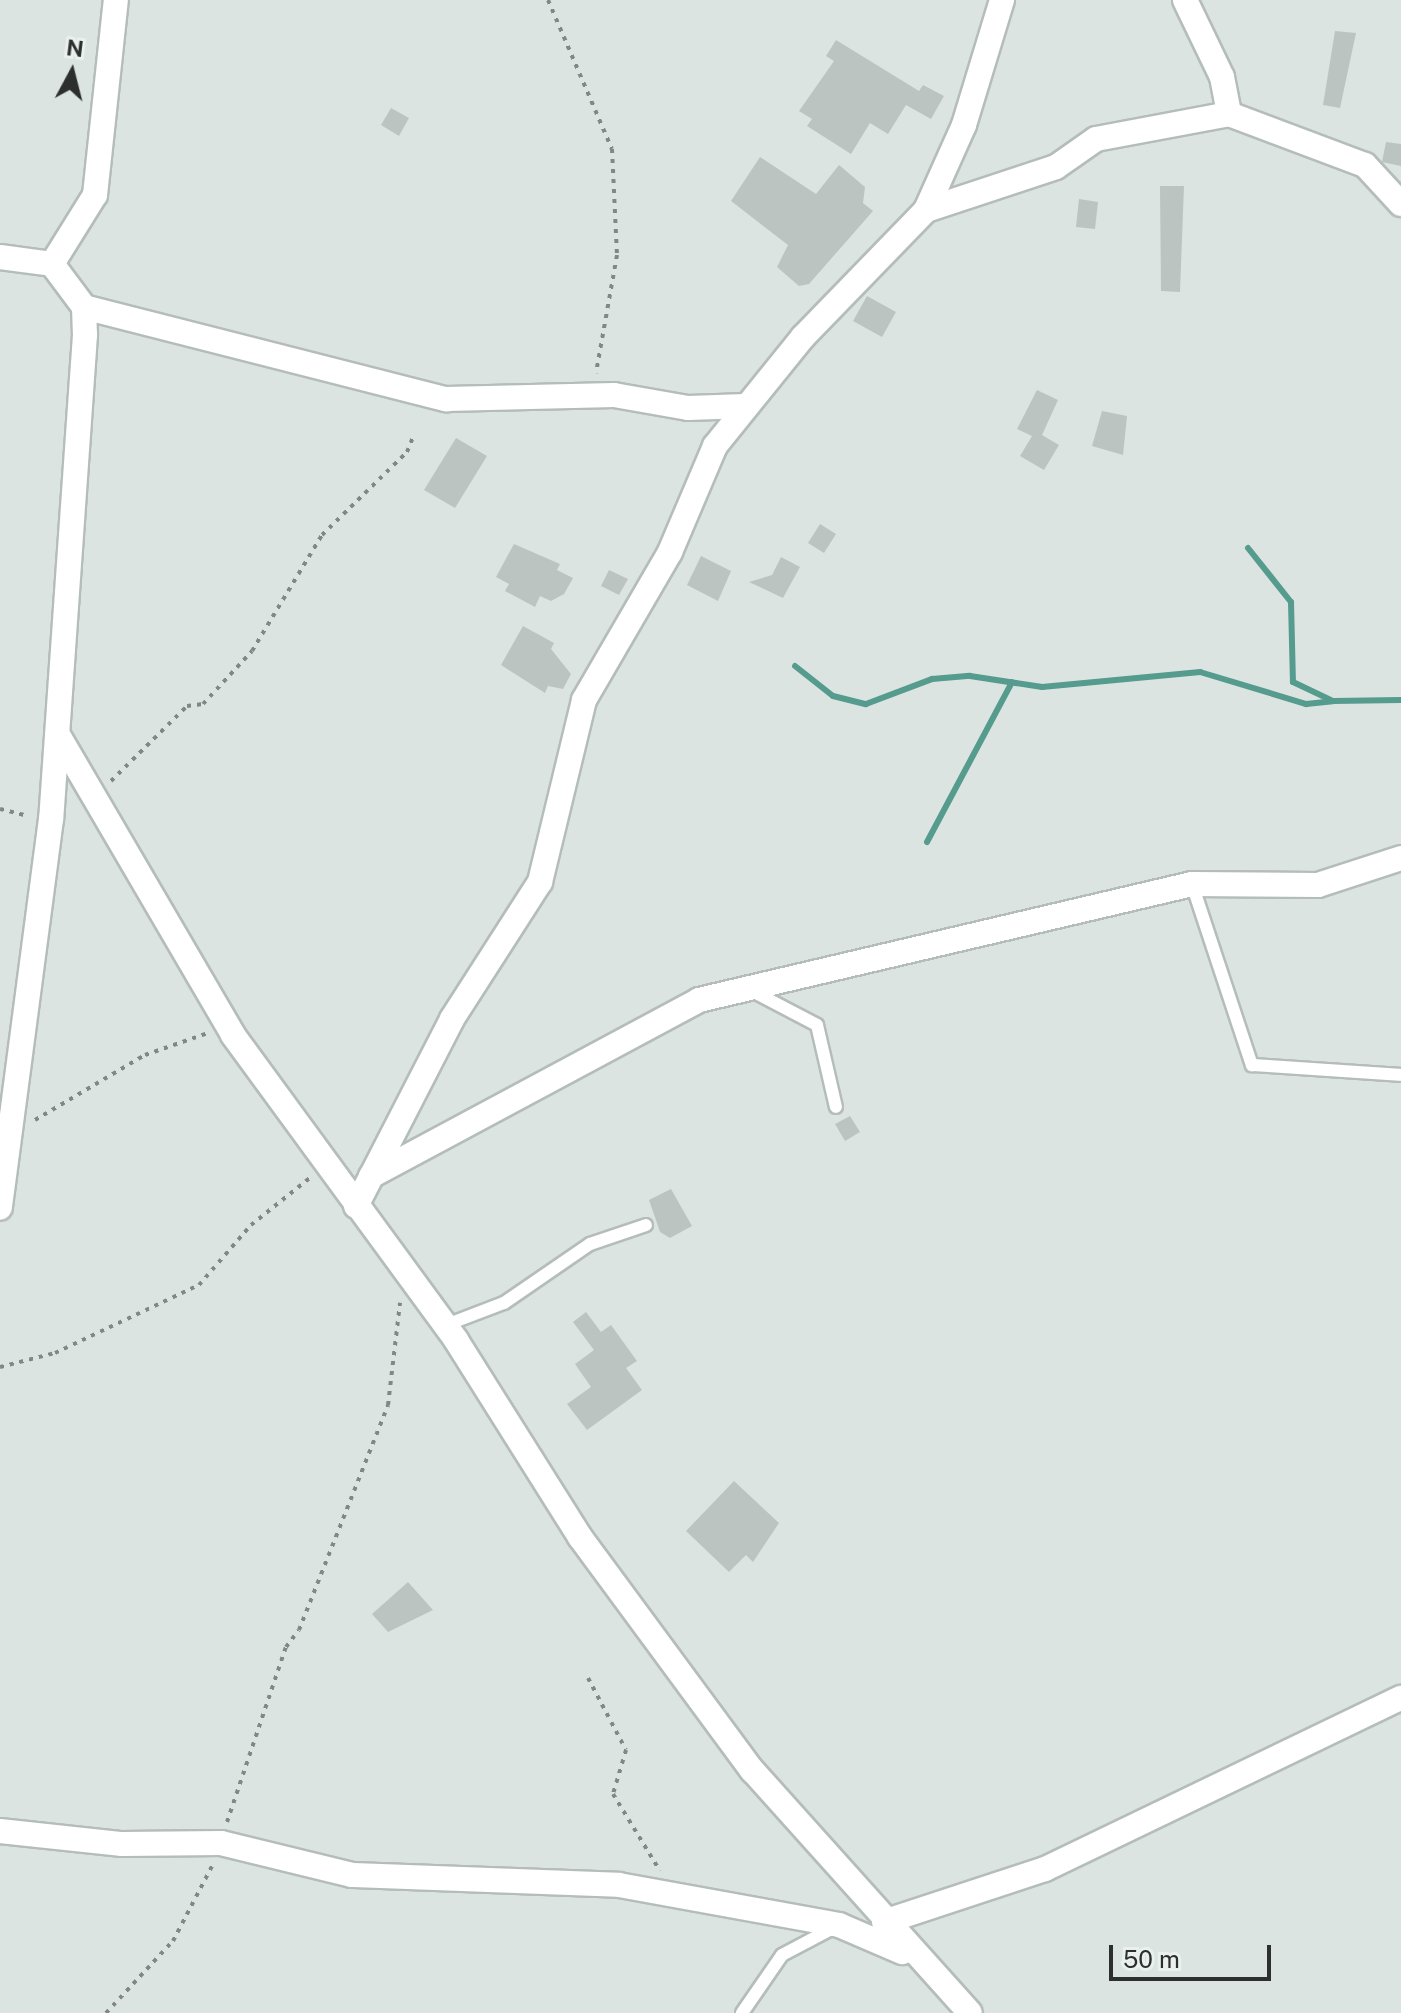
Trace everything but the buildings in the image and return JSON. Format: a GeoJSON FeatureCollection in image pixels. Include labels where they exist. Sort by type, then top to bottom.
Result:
{"type":"FeatureCollection","features":[{"type":"Feature","properties":{"kind":"street"},"geometry":{"type":"LineString","coordinates":[[52,264],[95,195],[116,0]]}},
{"type":"Feature","properties":{"kind":"street"},"geometry":{"type":"LineString","coordinates":[[356,1206],[452,1019],[540,882],[584,700],[670,552],[715,446],[746,406],[926,210],[964,125],[1002,0]]}},
{"type":"Feature","properties":{"kind":"street"},"geometry":{"type":"LineString","coordinates":[[1185,0],[1222,77],[1229,114]]}},
{"type":"Feature","properties":{"kind":"street"},"geometry":{"type":"LineString","coordinates":[[926,210],[1056,167],[1096,139],[1229,114],[1365,165],[1401,204]]}},
{"type":"Feature","properties":{"kind":"street"},"geometry":{"type":"LineString","coordinates":[[0,257],[52,264],[84,307],[446,399],[586,398],[746,406]]}},
{"type":"Feature","properties":{"kind":"street"},"geometry":{"type":"LineString","coordinates":[[0,1208],[51,819],[84,307]]}},
{"type":"Feature","properties":{"kind":"street"},"geometry":{"type":"LineString","coordinates":[[58,735],[228,1026],[318,1160],[446,1325],[580,1537],[752,1770],[884,1922],[970,2013]]}},
{"type":"Feature","properties":{"kind":"street"},"geometry":{"type":"LineString","coordinates":[[371,1176],[654,1020],[699,1000],[754,992],[1192,884],[1318,885],[1401,858]]}},
{"type":"Feature","properties":{"kind":"street"},"geometry":{"type":"LineString","coordinates":[[884,1922],[1017,1881],[1401,1698]]}},
{"type":"Feature","properties":{"kind":"street"},"geometry":{"type":"LineString","coordinates":[[0,1831],[122,1844],[221,1843],[352,1875],[619,1885],[839,1925],[882,1940],[928,1968]]}},
{"type":"Feature","properties":{"kind":"lane"},"geometry":{"type":"LineString","coordinates":[[1192,884],[1252,1065],[1401,1075]]}},
{"type":"Feature","properties":{"kind":"lane"},"geometry":{"type":"LineString","coordinates":[[754,992],[817,1025],[836,1107]]}},
{"type":"Feature","properties":{"kind":"lane"},"geometry":{"type":"LineString","coordinates":[[446,1325],[504,1303],[590,1244],[646,1225]]}},
{"type":"Feature","properties":{"kind":"lane"},"geometry":{"type":"LineString","coordinates":[[742,2013],[782,1955],[839,1925]]}},
{"type":"Feature","properties":{"kind":"path"},"geometry":{"type":"LineString","coordinates":[[548,0],[612,149],[612,306],[586,398]]}},
{"type":"Feature","properties":{"kind":"path"},"geometry":{"type":"LineString","coordinates":[[92,792],[187,706],[203,704],[252,651],[322,535],[407,452],[414,435]]}},
{"type":"Feature","properties":{"kind":"path"},"geometry":{"type":"LineString","coordinates":[[0,809],[51,819]]}},
{"type":"Feature","properties":{"kind":"path"},"geometry":{"type":"LineString","coordinates":[[12,1128],[55,1114],[145,1055],[228,1026]]}},
{"type":"Feature","properties":{"kind":"path"},"geometry":{"type":"LineString","coordinates":[[0,1367],[55,1353],[199,1285],[251,1225],[297,1191],[318,1160]]}},
{"type":"Feature","properties":{"kind":"path"},"geometry":{"type":"LineString","coordinates":[[106,2013],[173,1941],[221,1843],[286,1647],[299,1630],[388,1405],[400,1298]]}},
{"type":"Feature","properties":{"kind":"path"},"geometry":{"type":"LineString","coordinates":[[588,1678],[626,1750],[613,1794],[660,1868],[661,1893]]}},
{"type":"Feature","properties":{"kind":"waterway"},"geometry":{"type":"LineString","coordinates":[[1248,548],[1291,602],[1293,682],[1333,701],[1401,700]]}},
{"type":"Feature","properties":{"kind":"waterway"},"geometry":{"type":"LineString","coordinates":[[795,666],[833,696],[866,704],[932,679],[970,676],[1042,687],[1200,672],[1306,704],[1333,701]]}},
{"type":"Feature","properties":{"kind":"waterway"},"geometry":{"type":"LineString","coordinates":[[927,842],[1012,682]]}}]}
